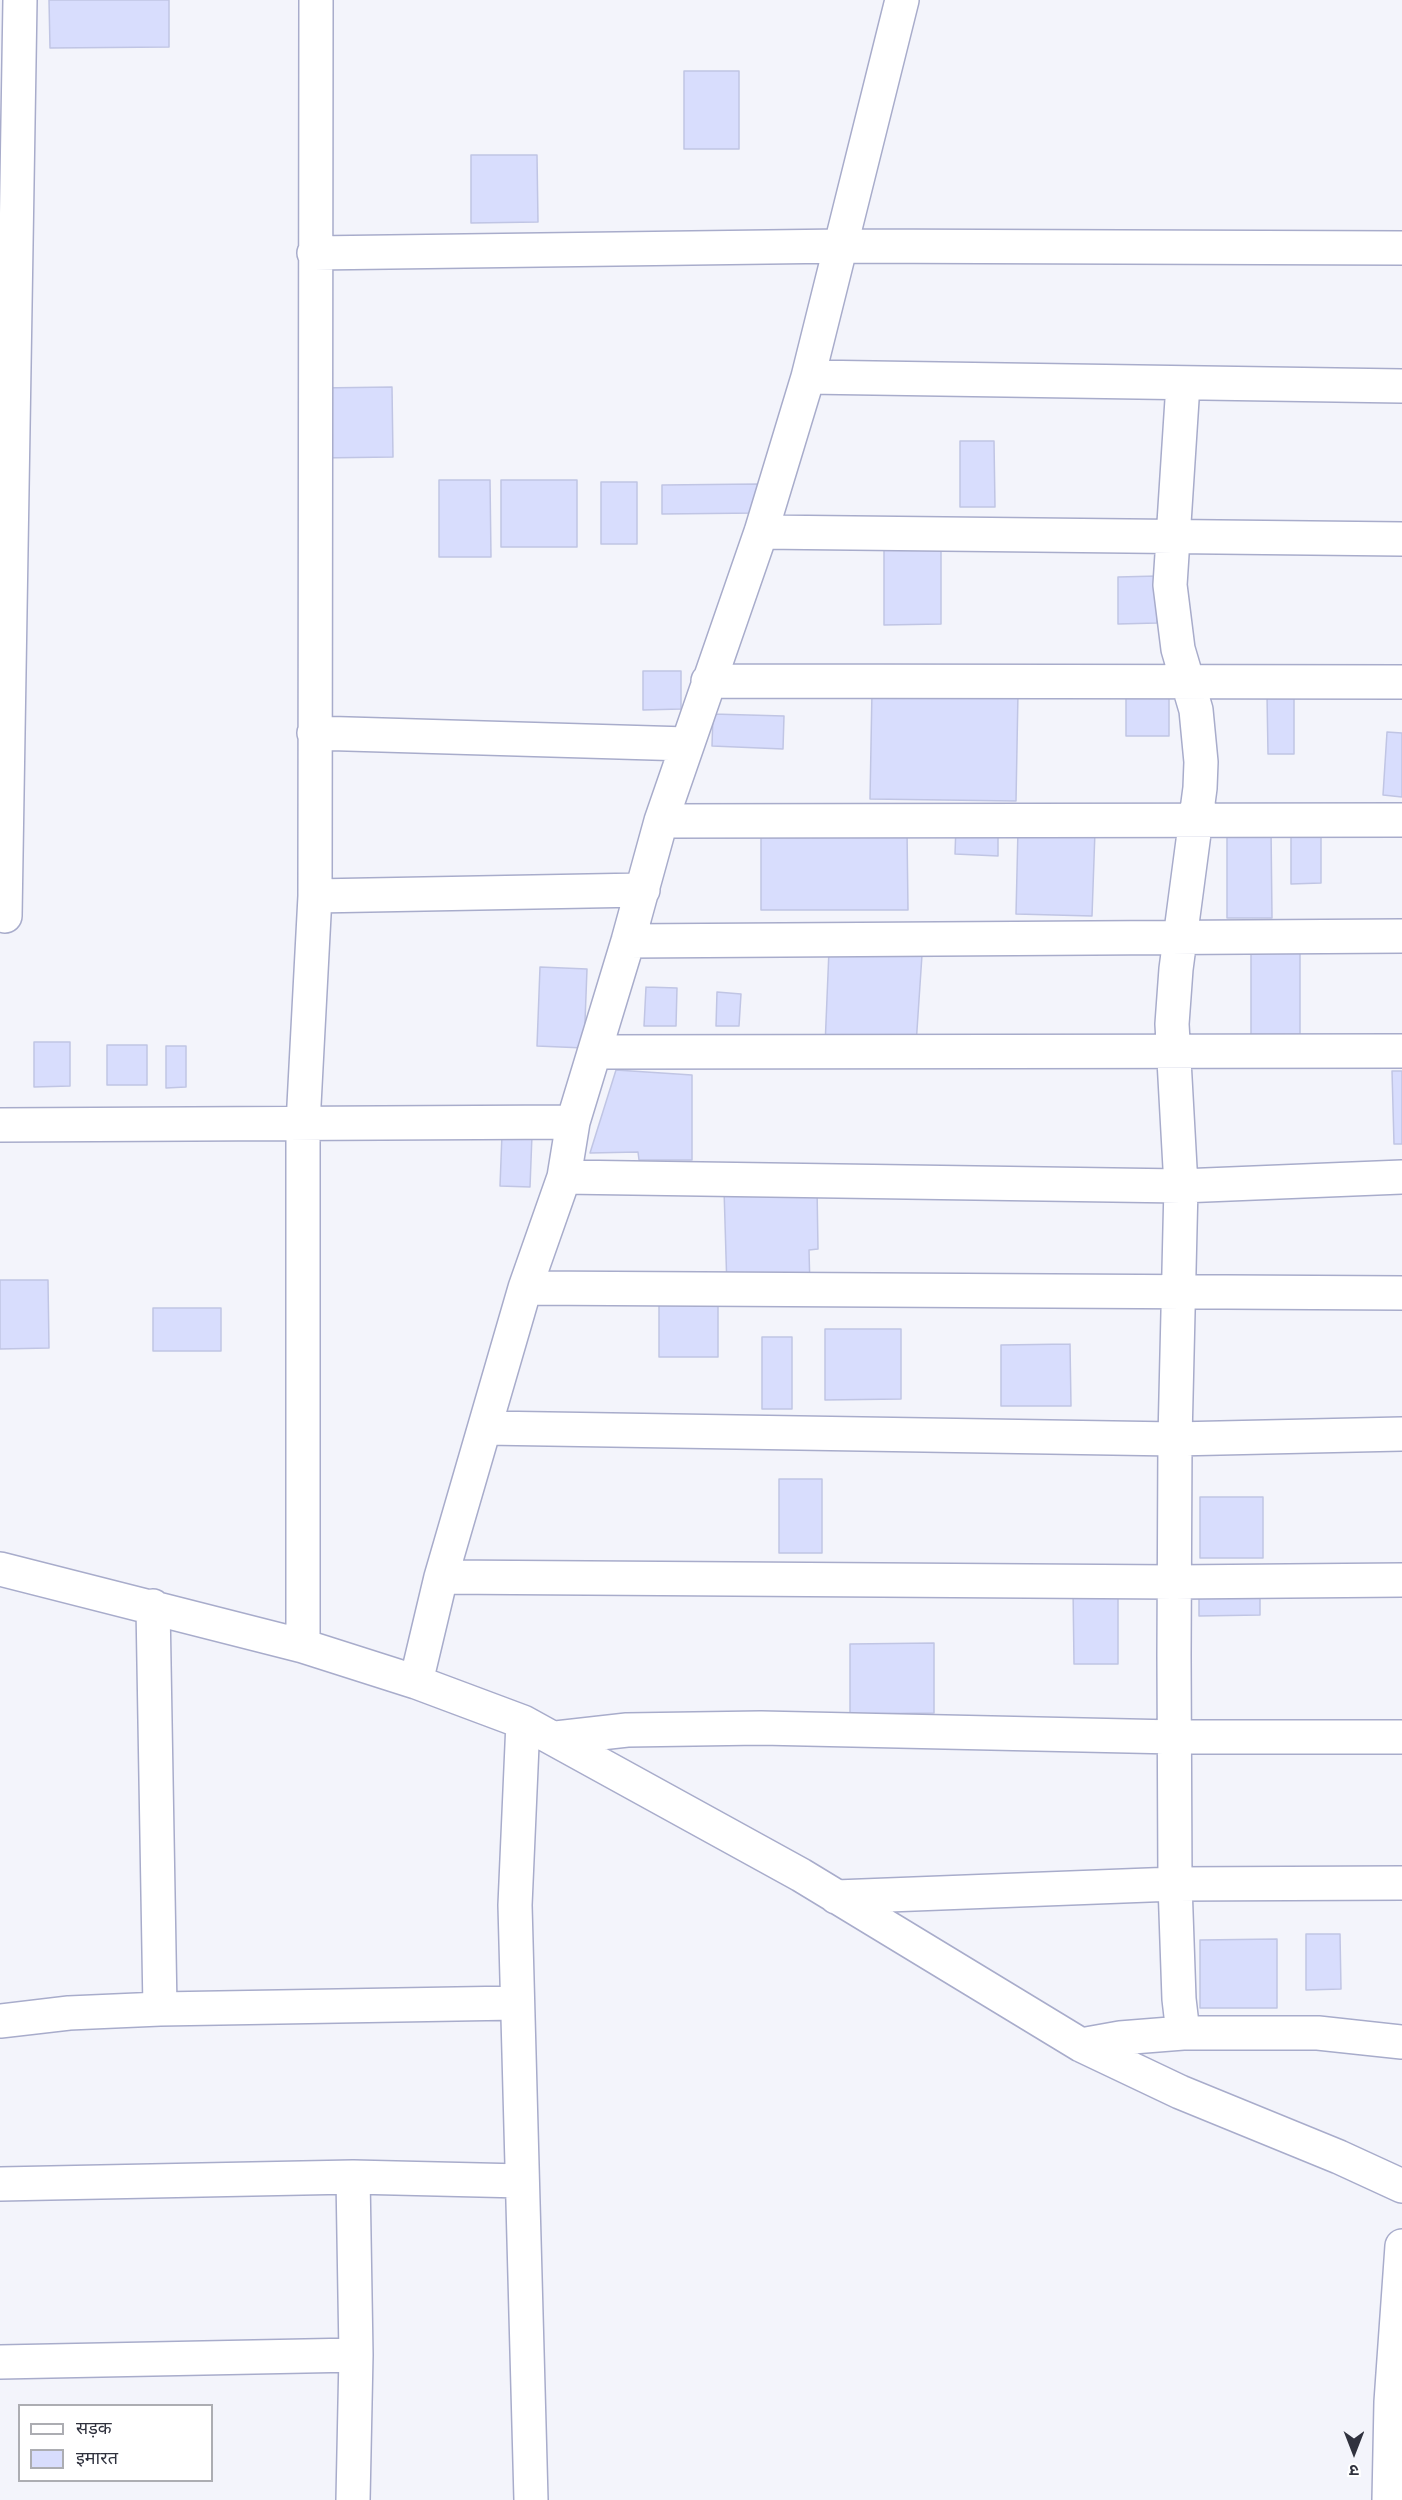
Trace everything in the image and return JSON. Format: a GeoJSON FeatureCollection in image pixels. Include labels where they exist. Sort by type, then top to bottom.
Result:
{"type":"FeatureCollection","features":[{"type":"Feature","properties":{"kind":"street"},"geometry":{"type":"LineString","coordinates":[[5,915],[20,0]]}},
{"type":"Feature","properties":{"kind":"street"},"geometry":{"type":"LineString","coordinates":[[303,1646],[303,1124],[315,896],[316,0]]}},
{"type":"Feature","properties":{"kind":"street"},"geometry":{"type":"LineString","coordinates":[[416,1682],[441,1577],[525,1288],[564,1177],[573,1122],[596,1052],[661,821],[761,532],[808,378],[843,246],[902,0]]}},
{"type":"Feature","properties":{"kind":"street"},"geometry":{"type":"LineString","coordinates":[[314,253],[843,246],[1402,248]]}},
{"type":"Feature","properties":{"kind":"street"},"geometry":{"type":"LineString","coordinates":[[808,378],[1402,386]]}},
{"type":"Feature","properties":{"kind":"street"},"geometry":{"type":"LineString","coordinates":[[1183,384],[1173,537],[1172,616],[1196,710],[1201,762],[1173,1000],[1173,1051],[1181,1185],[1175,1439],[1175,1884],[1179,1999],[1183,2033]]}},
{"type":"Feature","properties":{"kind":"street"},"geometry":{"type":"LineString","coordinates":[[761,532],[1402,539]]}},
{"type":"Feature","properties":{"kind":"street"},"geometry":{"type":"LineString","coordinates":[[708,681],[1402,682]]}},
{"type":"Feature","properties":{"kind":"street"},"geometry":{"type":"LineString","coordinates":[[314,733],[687,744]]}},
{"type":"Feature","properties":{"kind":"street"},"geometry":{"type":"LineString","coordinates":[[661,821],[1402,820]]}},
{"type":"Feature","properties":{"kind":"street"},"geometry":{"type":"LineString","coordinates":[[315,896],[643,890]]}},
{"type":"Feature","properties":{"kind":"street"},"geometry":{"type":"LineString","coordinates":[[628,941],[1402,936]]}},
{"type":"Feature","properties":{"kind":"street"},"geometry":{"type":"LineString","coordinates":[[596,1052],[1402,1050]]}},
{"type":"Feature","properties":{"kind":"street"},"geometry":{"type":"LineString","coordinates":[[0,1125],[573,1122]]}},
{"type":"Feature","properties":{"kind":"street"},"geometry":{"type":"LineString","coordinates":[[564,1177],[1181,1185],[1402,1178]]}},
{"type":"Feature","properties":{"kind":"street"},"geometry":{"type":"LineString","coordinates":[[525,1288],[1178,1294],[1402,1293]]}},
{"type":"Feature","properties":{"kind":"street"},"geometry":{"type":"LineString","coordinates":[[486,1428],[1175,1439],[1402,1434]]}},
{"type":"Feature","properties":{"kind":"street"},"geometry":{"type":"LineString","coordinates":[[0,1569],[153,1606],[303,1646],[416,1682],[523,1722],[556,1738],[836,1897],[1081,2045],[1162,2084],[1339,2157],[1402,2186]]}},
{"type":"Feature","properties":{"kind":"street"},"geometry":{"type":"LineString","coordinates":[[441,1577],[1174,1582],[1402,1580]]}},
{"type":"Feature","properties":{"kind":"street"},"geometry":{"type":"LineString","coordinates":[[153,1606],[160,2009]]}},
{"type":"Feature","properties":{"kind":"street"},"geometry":{"type":"LineString","coordinates":[[523,1722],[515,1905],[516,2003],[531,2500]]}},
{"type":"Feature","properties":{"kind":"street"},"geometry":{"type":"LineString","coordinates":[[556,1738],[627,1730],[760,1728],[1175,1737],[1402,1737]]}},
{"type":"Feature","properties":{"kind":"street"},"geometry":{"type":"LineString","coordinates":[[836,1897],[1175,1884],[1402,1883]]}},
{"type":"Feature","properties":{"kind":"street"},"geometry":{"type":"LineString","coordinates":[[0,2021],[69,2013],[160,2009],[516,2003]]}},
{"type":"Feature","properties":{"kind":"street"},"geometry":{"type":"LineString","coordinates":[[1081,2045],[1120,2038],[1183,2033],[1318,2033],[1402,2042]]}},
{"type":"Feature","properties":{"kind":"street"},"geometry":{"type":"LineString","coordinates":[[0,2184],[353,2177],[522,2181]]}},
{"type":"Feature","properties":{"kind":"street"},"geometry":{"type":"LineString","coordinates":[[353,2177],[356,2355],[353,2500]]}},
{"type":"Feature","properties":{"kind":"street"},"geometry":{"type":"LineString","coordinates":[[1389,2500],[1391,2402],[1402,2246]]}},
{"type":"Feature","properties":{"kind":"street"},"geometry":{"type":"LineString","coordinates":[[0,2362],[356,2355]]}},
{"type":"Feature","properties":{"kind":"building"},"geometry":{"type":"Polygon","coordinates":[[[49,0],[169,0],[169,47],[50,48],[49,0]]]}},
{"type":"Feature","properties":{"kind":"building"},"geometry":{"type":"Polygon","coordinates":[[[684,71],[739,71],[739,149],[684,149],[684,71]]]}},
{"type":"Feature","properties":{"kind":"building"},"geometry":{"type":"Polygon","coordinates":[[[471,155],[537,155],[538,222],[471,223],[471,155]]]}},
{"type":"Feature","properties":{"kind":"building"},"geometry":{"type":"Polygon","coordinates":[[[392,387],[393,457],[319,458],[319,388],[392,387]]]}},
{"type":"Feature","properties":{"kind":"building"},"geometry":{"type":"Polygon","coordinates":[[[960,441],[994,441],[995,507],[960,507],[960,441]]]}},
{"type":"Feature","properties":{"kind":"building"},"geometry":{"type":"Polygon","coordinates":[[[439,480],[490,480],[491,557],[439,557],[439,480]]]}},
{"type":"Feature","properties":{"kind":"building"},"geometry":{"type":"Polygon","coordinates":[[[501,480],[577,480],[577,547],[501,547],[501,480]]]}},
{"type":"Feature","properties":{"kind":"building"},"geometry":{"type":"Polygon","coordinates":[[[601,482],[637,482],[637,544],[601,544],[601,482]]]}},
{"type":"Feature","properties":{"kind":"building"},"geometry":{"type":"Polygon","coordinates":[[[758,484],[758,513],[662,514],[662,485],[758,484]]]}},
{"type":"Feature","properties":{"kind":"building"},"geometry":{"type":"Polygon","coordinates":[[[884,541],[941,541],[941,624],[884,625],[884,541]]]}},
{"type":"Feature","properties":{"kind":"building"},"geometry":{"type":"Polygon","coordinates":[[[1157,576],[1157,623],[1118,624],[1118,577],[1157,576]]]}},
{"type":"Feature","properties":{"kind":"building"},"geometry":{"type":"Polygon","coordinates":[[[643,671],[681,671],[681,709],[643,710],[643,671]]]}},
{"type":"Feature","properties":{"kind":"building"},"geometry":{"type":"Polygon","coordinates":[[[1169,684],[1169,736],[1126,736],[1126,685],[1169,684]]]}},
{"type":"Feature","properties":{"kind":"building"},"geometry":{"type":"Polygon","coordinates":[[[872,691],[1018,693],[1016,801],[870,799],[872,691]]]}},
{"type":"Feature","properties":{"kind":"building"},"geometry":{"type":"Polygon","coordinates":[[[1267,695],[1294,695],[1294,754],[1268,754],[1267,695]]]}},
{"type":"Feature","properties":{"kind":"building"},"geometry":{"type":"Polygon","coordinates":[[[713,714],[784,716],[783,749],[712,746],[713,714]]]}},
{"type":"Feature","properties":{"kind":"building"},"geometry":{"type":"Polygon","coordinates":[[[1387,732],[1402,733],[1402,797],[1383,795],[1387,732]]]}},
{"type":"Feature","properties":{"kind":"building"},"geometry":{"type":"Polygon","coordinates":[[[956,825],[998,827],[998,856],[955,854],[956,825]]]}},
{"type":"Feature","properties":{"kind":"building"},"geometry":{"type":"Polygon","coordinates":[[[1227,828],[1271,828],[1272,918],[1227,918],[1227,828]]]}},
{"type":"Feature","properties":{"kind":"building"},"geometry":{"type":"Polygon","coordinates":[[[1018,829],[1095,831],[1092,916],[1016,914],[1018,829]]]}},
{"type":"Feature","properties":{"kind":"building"},"geometry":{"type":"Polygon","coordinates":[[[907,830],[908,910],[761,910],[761,831],[907,830]]]}},
{"type":"Feature","properties":{"kind":"building"},"geometry":{"type":"Polygon","coordinates":[[[1291,830],[1321,830],[1321,883],[1291,884],[1291,830]]]}},
{"type":"Feature","properties":{"kind":"building"},"geometry":{"type":"Polygon","coordinates":[[[1251,945],[1300,945],[1300,1042],[1251,1042],[1251,945]]]}},
{"type":"Feature","properties":{"kind":"building"},"geometry":{"type":"Polygon","coordinates":[[[829,950],[922,955],[916,1045],[825,1046],[829,950]]]}},
{"type":"Feature","properties":{"kind":"building"},"geometry":{"type":"Polygon","coordinates":[[[540,967],[587,969],[584,1048],[537,1046],[540,967]]]}},
{"type":"Feature","properties":{"kind":"building"},"geometry":{"type":"Polygon","coordinates":[[[646,987],[677,988],[676,1026],[644,1026],[646,987]]]}},
{"type":"Feature","properties":{"kind":"building"},"geometry":{"type":"Polygon","coordinates":[[[717,992],[741,994],[739,1026],[716,1026],[717,992]]]}},
{"type":"Feature","properties":{"kind":"building"},"geometry":{"type":"Polygon","coordinates":[[[34,1042],[70,1042],[70,1086],[34,1087],[34,1042]]]}},
{"type":"Feature","properties":{"kind":"building"},"geometry":{"type":"Polygon","coordinates":[[[107,1045],[147,1045],[147,1085],[107,1085],[107,1045]]]}},
{"type":"Feature","properties":{"kind":"building"},"geometry":{"type":"Polygon","coordinates":[[[166,1046],[186,1046],[186,1087],[166,1088],[166,1046]]]}},
{"type":"Feature","properties":{"kind":"building"},"geometry":{"type":"Polygon","coordinates":[[[616,1070],[692,1075],[692,1160],[639,1160],[638,1152],[590,1153],[616,1070]]]}},
{"type":"Feature","properties":{"kind":"building"},"geometry":{"type":"Polygon","coordinates":[[[1392,1071],[1402,1071],[1402,1144],[1394,1144],[1392,1071]]]}},
{"type":"Feature","properties":{"kind":"building"},"geometry":{"type":"Polygon","coordinates":[[[502,1134],[532,1135],[530,1187],[500,1186],[502,1134]]]}},
{"type":"Feature","properties":{"kind":"building"},"geometry":{"type":"Polygon","coordinates":[[[817,1187],[818,1249],[809,1250],[810,1288],[727,1289],[724,1189],[817,1187]]]}},
{"type":"Feature","properties":{"kind":"building"},"geometry":{"type":"Polygon","coordinates":[[[0,1280],[48,1280],[49,1348],[0,1349],[0,1280]]]}},
{"type":"Feature","properties":{"kind":"building"},"geometry":{"type":"Polygon","coordinates":[[[718,1300],[718,1357],[659,1357],[659,1301],[718,1300]]]}},
{"type":"Feature","properties":{"kind":"building"},"geometry":{"type":"Polygon","coordinates":[[[153,1308],[221,1308],[221,1351],[153,1351],[153,1308]]]}},
{"type":"Feature","properties":{"kind":"building"},"geometry":{"type":"Polygon","coordinates":[[[825,1329],[901,1329],[901,1399],[825,1400],[825,1329]]]}},
{"type":"Feature","properties":{"kind":"building"},"geometry":{"type":"Polygon","coordinates":[[[762,1337],[792,1337],[792,1409],[762,1409],[762,1337]]]}},
{"type":"Feature","properties":{"kind":"building"},"geometry":{"type":"Polygon","coordinates":[[[1070,1344],[1071,1406],[1001,1406],[1001,1345],[1070,1344]]]}},
{"type":"Feature","properties":{"kind":"building"},"geometry":{"type":"Polygon","coordinates":[[[779,1479],[822,1479],[822,1553],[779,1553],[779,1479]]]}},
{"type":"Feature","properties":{"kind":"building"},"geometry":{"type":"Polygon","coordinates":[[[1200,1497],[1263,1497],[1263,1558],[1200,1558],[1200,1497]]]}},
{"type":"Feature","properties":{"kind":"building"},"geometry":{"type":"Polygon","coordinates":[[[1260,1587],[1260,1615],[1199,1616],[1199,1588],[1260,1587]]]}},
{"type":"Feature","properties":{"kind":"building"},"geometry":{"type":"Polygon","coordinates":[[[1073,1588],[1118,1588],[1118,1664],[1074,1664],[1073,1588]]]}},
{"type":"Feature","properties":{"kind":"building"},"geometry":{"type":"Polygon","coordinates":[[[934,1643],[934,1713],[850,1714],[850,1644],[934,1643]]]}},
{"type":"Feature","properties":{"kind":"building"},"geometry":{"type":"Polygon","coordinates":[[[1306,1934],[1340,1934],[1341,1989],[1306,1990],[1306,1934]]]}},
{"type":"Feature","properties":{"kind":"building"},"geometry":{"type":"Polygon","coordinates":[[[1277,1939],[1277,2008],[1200,2008],[1200,1940],[1277,1939]]]}}]}
